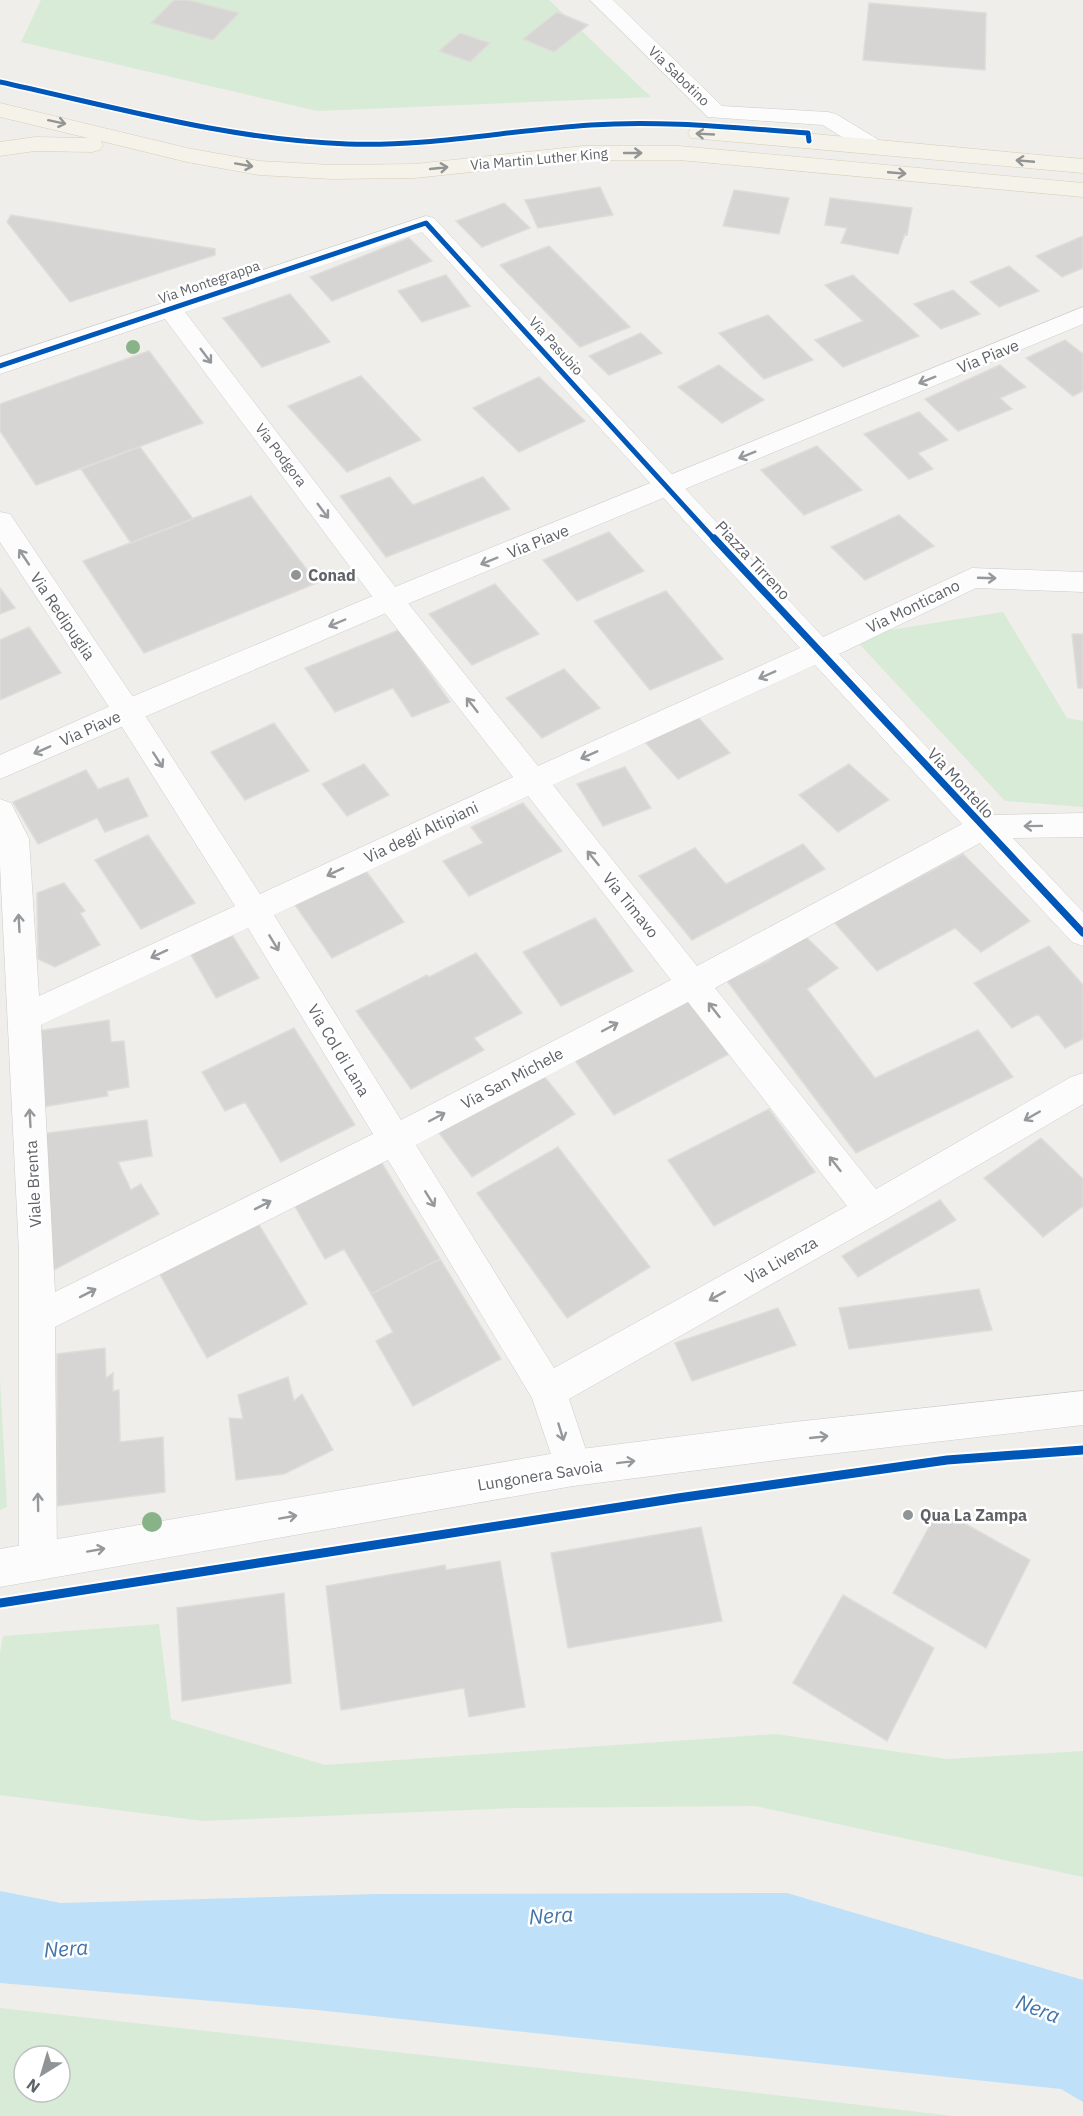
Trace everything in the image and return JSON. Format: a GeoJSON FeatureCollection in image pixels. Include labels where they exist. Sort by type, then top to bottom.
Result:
{"type":"FeatureCollection","features":[{"type":"Feature","properties":{"kind":"main road","name":"Via Martin Luther King"},"geometry":{"type":"LineString","coordinates":[[0,94],[200,137],[268,148],[335,153],[413,152],[580,134],[679,132],[772,137],[1083,166]]}},
{"type":"Feature","properties":{"kind":"main road","name":"Via Martin Luther King"},"geometry":{"type":"LineString","coordinates":[[0,110],[187,155],[259,168],[332,172],[415,171],[583,153],[679,153],[1083,190]]}},
{"type":"Feature","properties":{"kind":"main road"},"geometry":{"type":"LineString","coordinates":[[0,149],[35,144],[75,143],[187,155]]}},
{"type":"Feature","properties":{"kind":"street","name":"Via Sabotino"},"geometry":{"type":"LineString","coordinates":[[601,0],[716,111],[828,119],[874,147]]}},
{"type":"Feature","properties":{"kind":"street","name":"Via Montegrappa"},"geometry":{"type":"LineString","coordinates":[[0,366],[426,223]]}},
{"type":"Feature","properties":{"kind":"street","name":"Via Pasubio"},"geometry":{"type":"LineString","coordinates":[[426,223],[667,487]]}},
{"type":"Feature","properties":{"kind":"street","name":"Via Podgora"},"geometry":{"type":"LineString","coordinates":[[170,309],[390,600]]}},
{"type":"Feature","properties":{"kind":"street","name":"Via Piave"},"geometry":{"type":"LineString","coordinates":[[0,768],[127,711],[390,600],[1081,316]]}},
{"type":"Feature","properties":{"kind":"street","name":"Piazza Tirreno"},"geometry":{"type":"LineString","coordinates":[[667,487],[820,651]]}},
{"type":"Feature","properties":{"kind":"street","name":"Via Redipuglia"},"geometry":{"type":"LineString","coordinates":[[0,521],[127,711]]}},
{"type":"Feature","properties":{"kind":"street","name":"Via Monticano"},"geometry":{"type":"LineString","coordinates":[[820,651],[972,578],[1083,582]]}},
{"type":"Feature","properties":{"kind":"street","name":"Via Timavo"},"geometry":{"type":"LineString","coordinates":[[390,600],[871,1210]]}},
{"type":"Feature","properties":{"kind":"street","name":"Via degli Altipiani"},"geometry":{"type":"LineString","coordinates":[[24,1018],[532,781],[820,651]]}},
{"type":"Feature","properties":{"kind":"street","name":"Via Montello"},"geometry":{"type":"LineString","coordinates":[[820,651],[1083,933]]}},
{"type":"Feature","properties":{"kind":"street","name":"Via Col di Lana"},"geometry":{"type":"LineString","coordinates":[[127,711],[254,910],[548,1391]]}},
{"type":"Feature","properties":{"kind":"street","name":"Viale Brenta"},"geometry":{"type":"LineString","coordinates":[[0,811],[14,839],[38,1252],[36,1319],[38,1560]]}},
{"type":"Feature","properties":{"kind":"street"},"geometry":{"type":"LineString","coordinates":[[983,827],[1083,825]]}},
{"type":"Feature","properties":{"kind":"street","name":"Via San Michele"},"geometry":{"type":"LineString","coordinates":[[36,1319],[394,1140],[693,984],[983,827]]}},
{"type":"Feature","properties":{"kind":"street","name":"Via Livenza"},"geometry":{"type":"LineString","coordinates":[[548,1391],[871,1210],[1083,1087]]}},
{"type":"Feature","properties":{"kind":"street"},"geometry":{"type":"LineString","coordinates":[[548,1391],[573,1468]]}},
{"type":"Feature","properties":{"kind":"street","name":"Lungonera Savoia"},"geometry":{"type":"LineString","coordinates":[[0,1568],[573,1468],[1083,1408]]}},
{"type":"Feature","properties":{"kind":"green space"},"geometry":{"type":"Polygon","coordinates":[[[41,0],[549,0],[651,97],[317,111],[21,42],[41,0]]]}},
{"type":"Feature","properties":{"kind":"green space"},"geometry":{"type":"Polygon","coordinates":[[[1003,612],[1067,718],[1083,721],[1083,807],[1005,801],[852,636],[1003,612]]]}},
{"type":"Feature","properties":{"kind":"green space"},"geometry":{"type":"Polygon","coordinates":[[[0,1378],[7,1507],[0,1510],[0,1378]]]}},
{"type":"Feature","properties":{"kind":"green space"},"geometry":{"type":"Polygon","coordinates":[[[159,1624],[171,1719],[325,1765],[776,1734],[947,1759],[1083,1751],[1083,1877],[755,1806],[513,1808],[203,1821],[0,1795],[0,1653],[3,1636],[159,1624]]]}},
{"type":"Feature","properties":{"kind":"green space"},"geometry":{"type":"Polygon","coordinates":[[[0,2008],[674,2083],[953,2116],[0,2116],[0,2008]]]}},
{"type":"Feature","properties":{"kind":"water","name":"Nera"},"geometry":{"type":"Polygon","coordinates":[[[0,1891],[61,1903],[377,1894],[787,1893],[1083,1980],[1083,2102],[1061,2089],[317,2010],[0,1983],[0,1891]]]}},
{"type":"Feature","properties":{"kind":"building"},"geometry":{"type":"Polygon","coordinates":[[[174,0],[188,0],[239,13],[213,40],[151,23],[174,0]]]}},
{"type":"Feature","properties":{"kind":"building"},"geometry":{"type":"Polygon","coordinates":[[[869,3],[986,13],[985,70],[863,60],[869,3]]]}},
{"type":"Feature","properties":{"kind":"building"},"geometry":{"type":"Polygon","coordinates":[[[557,12],[588,25],[554,52],[523,39],[557,12]]]}},
{"type":"Feature","properties":{"kind":"building"},"geometry":{"type":"Polygon","coordinates":[[[460,33],[490,43],[470,62],[439,51],[460,33]]]}},
{"type":"Feature","properties":{"kind":"building"},"geometry":{"type":"Polygon","coordinates":[[[600,187],[613,215],[538,228],[525,200],[600,187]]]}},
{"type":"Feature","properties":{"kind":"building"},"geometry":{"type":"Polygon","coordinates":[[[734,190],[789,198],[779,234],[723,226],[734,190]]]}},
{"type":"Feature","properties":{"kind":"building"},"geometry":{"type":"Polygon","coordinates":[[[830,198],[912,208],[907,235],[905,234],[898,254],[841,243],[847,228],[825,225],[830,198]]]}},
{"type":"Feature","properties":{"kind":"building"},"geometry":{"type":"Polygon","coordinates":[[[504,203],[530,228],[482,247],[456,221],[504,203]]]}},
{"type":"Feature","properties":{"kind":"building"},"geometry":{"type":"Polygon","coordinates":[[[11,215],[215,249],[215,255],[70,302],[7,222],[11,215]]]}},
{"type":"Feature","properties":{"kind":"building"},"geometry":{"type":"Polygon","coordinates":[[[1083,236],[1083,268],[1062,277],[1036,256],[1083,236]]]}},
{"type":"Feature","properties":{"kind":"building"},"geometry":{"type":"Polygon","coordinates":[[[409,238],[432,261],[332,301],[310,277],[409,238]]]}},
{"type":"Feature","properties":{"kind":"building"},"geometry":{"type":"Polygon","coordinates":[[[549,246],[630,327],[580,347],[500,265],[549,246]]]}},
{"type":"Feature","properties":{"kind":"building"},"geometry":{"type":"Polygon","coordinates":[[[1009,266],[1039,291],[999,307],[970,282],[1009,266]]]}},
{"type":"Feature","properties":{"kind":"building"},"geometry":{"type":"Polygon","coordinates":[[[446,275],[470,306],[422,322],[398,291],[446,275]]]}},
{"type":"Feature","properties":{"kind":"building"},"geometry":{"type":"Polygon","coordinates":[[[853,275],[919,336],[843,367],[815,340],[863,321],[825,285],[853,275]]]}},
{"type":"Feature","properties":{"kind":"building"},"geometry":{"type":"Polygon","coordinates":[[[953,290],[980,314],[941,329],[914,304],[953,290]]]}},
{"type":"Feature","properties":{"kind":"building"},"geometry":{"type":"Polygon","coordinates":[[[290,294],[330,342],[262,367],[223,318],[290,294]]]}},
{"type":"Feature","properties":{"kind":"building"},"geometry":{"type":"Polygon","coordinates":[[[768,315],[813,360],[764,379],[719,333],[768,315]]]}},
{"type":"Feature","properties":{"kind":"building"},"geometry":{"type":"Polygon","coordinates":[[[641,333],[662,353],[609,375],[589,356],[641,333]]]}},
{"type":"Feature","properties":{"kind":"building"},"geometry":{"type":"Polygon","coordinates":[[[1065,340],[1083,354],[1083,391],[1073,396],[1026,358],[1065,340]]]}},
{"type":"Feature","properties":{"kind":"building"},"geometry":{"type":"Polygon","coordinates":[[[149,351],[203,423],[36,485],[0,431],[0,404],[149,351]]]}},
{"type":"Feature","properties":{"kind":"building"},"geometry":{"type":"Polygon","coordinates":[[[719,365],[764,400],[722,423],[678,387],[719,365]]]}},
{"type":"Feature","properties":{"kind":"building"},"geometry":{"type":"Polygon","coordinates":[[[1000,365],[1026,387],[1000,398],[1012,409],[958,431],[925,399],[1000,365]]]}},
{"type":"Feature","properties":{"kind":"building"},"geometry":{"type":"Polygon","coordinates":[[[361,376],[421,440],[347,472],[288,406],[361,376]]]}},
{"type":"Feature","properties":{"kind":"building"},"geometry":{"type":"Polygon","coordinates":[[[539,377],[585,421],[519,452],[473,408],[539,377]]]}},
{"type":"Feature","properties":{"kind":"building"},"geometry":{"type":"Polygon","coordinates":[[[919,412],[948,440],[918,453],[933,469],[909,479],[864,434],[919,412]]]}},
{"type":"Feature","properties":{"kind":"building"},"geometry":{"type":"Polygon","coordinates":[[[817,446],[862,490],[804,515],[761,470],[817,446]]]}},
{"type":"Feature","properties":{"kind":"building"},"geometry":{"type":"Polygon","coordinates":[[[140,447],[193,519],[131,543],[81,469],[140,447]]]}},
{"type":"Feature","properties":{"kind":"building"},"geometry":{"type":"Polygon","coordinates":[[[390,477],[413,505],[483,477],[510,509],[386,557],[340,496],[390,477]]]}},
{"type":"Feature","properties":{"kind":"building"},"geometry":{"type":"Polygon","coordinates":[[[251,496],[317,583],[144,653],[83,561],[251,496]]]}},
{"type":"Feature","properties":{"kind":"building"},"geometry":{"type":"Polygon","coordinates":[[[899,515],[934,546],[865,580],[831,547],[899,515]]]}},
{"type":"Feature","properties":{"kind":"building"},"geometry":{"type":"Polygon","coordinates":[[[609,532],[644,571],[577,601],[543,560],[609,532]]]}},
{"type":"Feature","properties":{"kind":"building"},"geometry":{"type":"Polygon","coordinates":[[[495,584],[539,634],[472,665],[429,614],[495,584]]]}},
{"type":"Feature","properties":{"kind":"building"},"geometry":{"type":"Polygon","coordinates":[[[0,588],[15,608],[0,614],[0,588]]]}},
{"type":"Feature","properties":{"kind":"building"},"geometry":{"type":"Polygon","coordinates":[[[666,591],[723,659],[650,690],[594,621],[666,591]]]}},
{"type":"Feature","properties":{"kind":"building"},"geometry":{"type":"Polygon","coordinates":[[[29,627],[61,673],[0,700],[0,640],[29,627]]]}},
{"type":"Feature","properties":{"kind":"building"},"geometry":{"type":"Polygon","coordinates":[[[399,630],[450,702],[412,717],[393,688],[335,712],[305,668],[399,630]]]}},
{"type":"Feature","properties":{"kind":"building"},"geometry":{"type":"Polygon","coordinates":[[[1072,634],[1083,634],[1083,688],[1078,688],[1072,634]]]}},
{"type":"Feature","properties":{"kind":"building"},"geometry":{"type":"Polygon","coordinates":[[[564,669],[600,708],[542,738],[506,698],[564,669]]]}},
{"type":"Feature","properties":{"kind":"building"},"geometry":{"type":"Polygon","coordinates":[[[697,716],[730,753],[678,779],[645,742],[697,716]]]}},
{"type":"Feature","properties":{"kind":"building"},"geometry":{"type":"Polygon","coordinates":[[[274,723],[309,771],[245,800],[211,752],[274,723]]]}},
{"type":"Feature","properties":{"kind":"building"},"geometry":{"type":"Polygon","coordinates":[[[364,764],[389,795],[347,816],[322,784],[364,764]]]}},
{"type":"Feature","properties":{"kind":"building"},"geometry":{"type":"Polygon","coordinates":[[[849,764],[889,800],[838,832],[799,795],[849,764]]]}},
{"type":"Feature","properties":{"kind":"building"},"geometry":{"type":"Polygon","coordinates":[[[625,767],[651,808],[603,826],[577,784],[625,767]]]}},
{"type":"Feature","properties":{"kind":"building"},"geometry":{"type":"Polygon","coordinates":[[[86,770],[98,789],[128,778],[148,816],[105,832],[97,818],[38,844],[13,802],[86,770]]]}},
{"type":"Feature","properties":{"kind":"building"},"geometry":{"type":"Polygon","coordinates":[[[523,803],[562,851],[469,896],[443,861],[483,843],[471,827],[523,803]]]}},
{"type":"Feature","properties":{"kind":"building"},"geometry":{"type":"Polygon","coordinates":[[[148,835],[195,903],[141,929],[95,860],[148,835]]]}},
{"type":"Feature","properties":{"kind":"building"},"geometry":{"type":"Polygon","coordinates":[[[803,844],[825,869],[692,940],[639,876],[695,848],[726,884],[803,844]]]}},
{"type":"Feature","properties":{"kind":"building"},"geometry":{"type":"Polygon","coordinates":[[[963,854],[1030,921],[981,952],[955,928],[877,971],[834,922],[963,854]]]}},
{"type":"Feature","properties":{"kind":"building"},"geometry":{"type":"Polygon","coordinates":[[[366,871],[404,922],[332,958],[295,905],[366,871]]]}},
{"type":"Feature","properties":{"kind":"building"},"geometry":{"type":"Polygon","coordinates":[[[64,883],[85,911],[80,913],[100,945],[55,967],[38,959],[37,893],[64,883]]]}},
{"type":"Feature","properties":{"kind":"building"},"geometry":{"type":"Polygon","coordinates":[[[595,918],[633,971],[561,1006],[523,952],[595,918]]]}},
{"type":"Feature","properties":{"kind":"building"},"geometry":{"type":"Polygon","coordinates":[[[232,935],[259,978],[216,998],[190,953],[232,935]]]}},
{"type":"Feature","properties":{"kind":"building"},"geometry":{"type":"Polygon","coordinates":[[[805,936],[838,968],[807,989],[875,1078],[978,1030],[1013,1077],[856,1153],[727,981],[768,961],[805,936]]]}},
{"type":"Feature","properties":{"kind":"building"},"geometry":{"type":"Polygon","coordinates":[[[1049,946],[1083,985],[1083,1039],[1065,1048],[1038,1014],[1012,1028],[974,983],[1049,946]]]}},
{"type":"Feature","properties":{"kind":"building"},"geometry":{"type":"Polygon","coordinates":[[[476,953],[522,1013],[474,1038],[484,1050],[411,1089],[356,1011],[476,953]]]}},
{"type":"Feature","properties":{"kind":"building"},"geometry":{"type":"Polygon","coordinates":[[[683,994],[729,1054],[614,1115],[569,1052],[683,994]]]}},
{"type":"Feature","properties":{"kind":"building"},"geometry":{"type":"Polygon","coordinates":[[[109,1020],[111,1042],[124,1041],[129,1087],[107,1091],[108,1096],[42,1107],[38,1031],[109,1020]]]}},
{"type":"Feature","properties":{"kind":"building"},"geometry":{"type":"Polygon","coordinates":[[[294,1028],[355,1125],[281,1162],[245,1102],[225,1111],[202,1072],[294,1028]]]}},
{"type":"Feature","properties":{"kind":"building"},"geometry":{"type":"Polygon","coordinates":[[[538,1069],[575,1114],[472,1177],[436,1129],[538,1069]]]}},
{"type":"Feature","properties":{"kind":"building"},"geometry":{"type":"Polygon","coordinates":[[[769,1109],[815,1172],[714,1226],[668,1160],[769,1109]]]}},
{"type":"Feature","properties":{"kind":"building"},"geometry":{"type":"Polygon","coordinates":[[[147,1120],[152,1156],[118,1162],[131,1190],[141,1184],[159,1214],[52,1271],[41,1134],[147,1120]]]}},
{"type":"Feature","properties":{"kind":"building"},"geometry":{"type":"Polygon","coordinates":[[[1041,1138],[1083,1179],[1083,1206],[1043,1237],[984,1178],[1041,1138]]]}},
{"type":"Feature","properties":{"kind":"building"},"geometry":{"type":"Polygon","coordinates":[[[558,1147],[650,1267],[567,1318],[477,1193],[558,1147]]]}},
{"type":"Feature","properties":{"kind":"building"},"geometry":{"type":"Polygon","coordinates":[[[380,1160],[440,1259],[371,1294],[344,1249],[325,1259],[293,1203],[380,1160]]]}},
{"type":"Feature","properties":{"kind":"building"},"geometry":{"type":"Polygon","coordinates":[[[940,1200],[956,1220],[858,1277],[842,1256],[940,1200]]]}},
{"type":"Feature","properties":{"kind":"building"},"geometry":{"type":"Polygon","coordinates":[[[256,1220],[307,1304],[207,1358],[158,1271],[256,1220]]]}},
{"type":"Feature","properties":{"kind":"building"},"geometry":{"type":"Polygon","coordinates":[[[440,1259],[501,1359],[413,1406],[376,1341],[393,1332],[371,1294],[440,1259]]]}},
{"type":"Feature","properties":{"kind":"building"},"geometry":{"type":"Polygon","coordinates":[[[979,1289],[992,1330],[849,1349],[839,1308],[979,1289]]]}},
{"type":"Feature","properties":{"kind":"building"},"geometry":{"type":"Polygon","coordinates":[[[778,1308],[796,1345],[692,1381],[675,1343],[778,1308]]]}},
{"type":"Feature","properties":{"kind":"building"},"geometry":{"type":"Polygon","coordinates":[[[105,1348],[106,1378],[113,1373],[113,1391],[119,1390],[120,1442],[163,1437],[165,1492],[57,1506],[57,1354],[105,1348]]]}},
{"type":"Feature","properties":{"kind":"building"},"geometry":{"type":"Polygon","coordinates":[[[288,1377],[294,1401],[302,1394],[333,1450],[284,1474],[236,1480],[229,1418],[243,1419],[238,1395],[288,1377]]]}},
{"type":"Feature","properties":{"kind":"building"},"geometry":{"type":"Polygon","coordinates":[[[939,1509],[1030,1560],[986,1648],[893,1593],[939,1509]]]}},
{"type":"Feature","properties":{"kind":"building"},"geometry":{"type":"Polygon","coordinates":[[[701,1527],[722,1621],[568,1648],[551,1553],[701,1527]]]}},
{"type":"Feature","properties":{"kind":"building"},"geometry":{"type":"Polygon","coordinates":[[[500,1561],[525,1707],[469,1717],[464,1688],[341,1710],[326,1586],[445,1565],[446,1570],[500,1561]]]}},
{"type":"Feature","properties":{"kind":"building"},"geometry":{"type":"Polygon","coordinates":[[[284,1593],[291,1683],[182,1701],[177,1608],[284,1593]]]}},
{"type":"Feature","properties":{"kind":"building"},"geometry":{"type":"Polygon","coordinates":[[[843,1595],[934,1648],[887,1741],[793,1683],[843,1595]]]}},
{"type":"Feature","properties":{"kind":"cycle path"},"geometry":{"type":"LineString","coordinates":[[0,82],[216,129],[303,141],[347,144],[408,143],[618,124],[700,126],[808,133],[809,141]]}},
{"type":"Feature","properties":{"kind":"cycle path"},"geometry":{"type":"LineString","coordinates":[[0,366],[426,223],[693,516],[1083,933]]}},
{"type":"Feature","properties":{"kind":"cycle path"},"geometry":{"type":"LineString","coordinates":[[0,1603],[678,1498],[947,1460],[1083,1450]]}},
{"type":"Feature","properties":{"kind":"place","name":"Conad"},"geometry":{"type":"Point","coordinates":[296,575]}},
{"type":"Feature","properties":{"kind":"place","name":"Qua La Zampa"},"geometry":{"type":"Point","coordinates":[908,1515]}}]}
